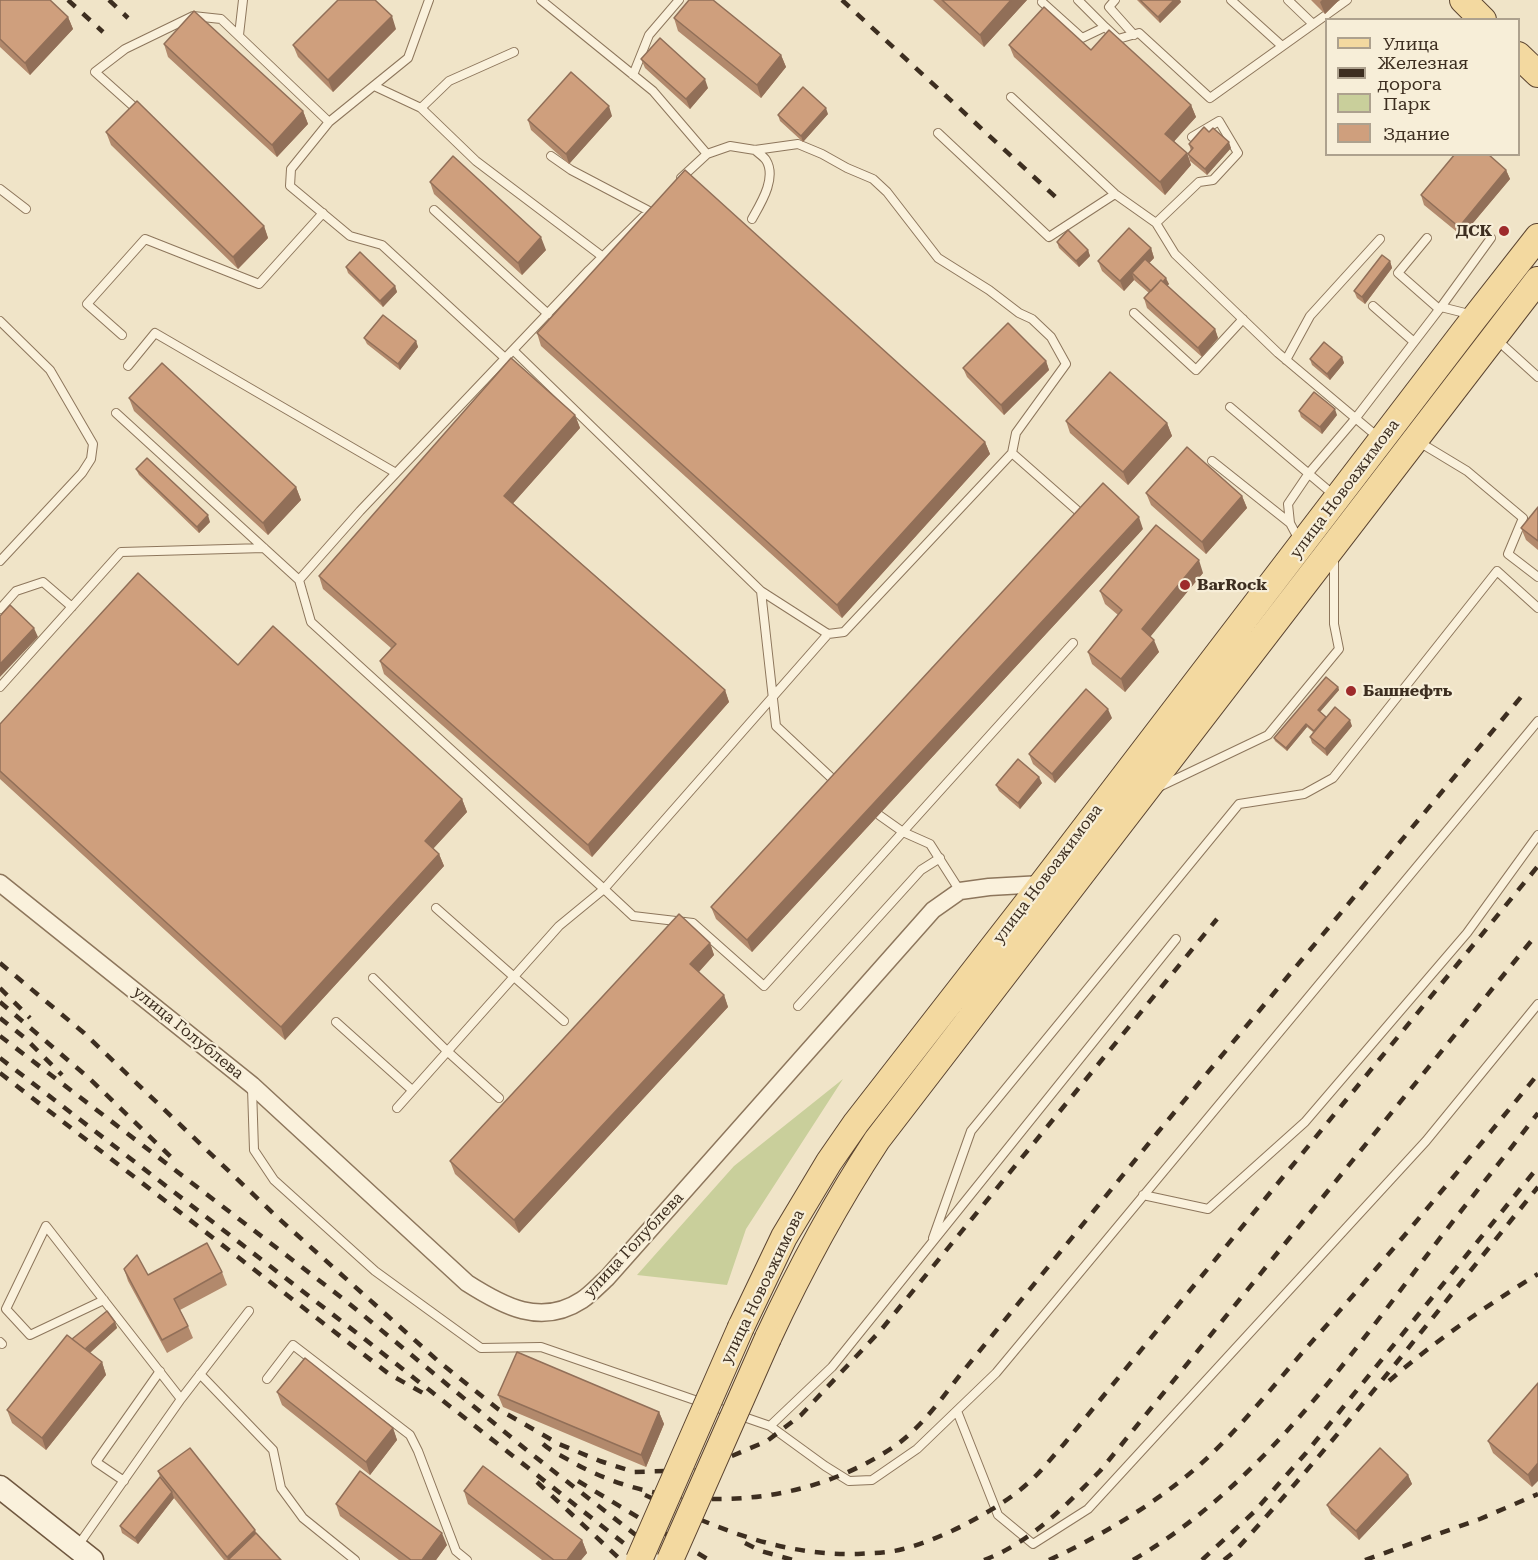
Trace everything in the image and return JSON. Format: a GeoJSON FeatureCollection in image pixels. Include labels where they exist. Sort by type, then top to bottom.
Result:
{"type":"FeatureCollection","features":[{"type":"Feature","properties":{"kind":"main road"},"geometry":{"type":"LineString","coordinates":[[1520,57],[1538,74]]}},
{"type":"Feature","properties":{"kind":"main road","name":"улица Новоажимова"},"geometry":{"type":"LineString","coordinates":[[639,1560],[741,1327],[784,1237],[829,1162],[863,1114],[1042,884],[1296,534],[1337,498],[1538,237]]}},
{"type":"Feature","properties":{"kind":"main road","name":"улица Новоажимова"},"geometry":{"type":"LineString","coordinates":[[670,1560],[768,1338],[810,1251],[877,1140],[1538,280]]}},
{"type":"Feature","properties":{"kind":"main road"},"geometry":{"type":"LineString","coordinates":[[0,1488],[84,1554]]}},
{"type":"Feature","properties":{"kind":"street","name":"улица Голублева"},"geometry":{"type":"LineString","coordinates":[[0,883],[252,1085],[467,1283],[495,1300],[524,1312],[552,1313],[582,1300],[607,1278],[933,910],[960,891],[1042,884]]}},
{"type":"Feature","properties":{"kind":"lane"},"geometry":{"type":"LineString","coordinates":[[239,35],[243,0]]}},
{"type":"Feature","properties":{"kind":"lane"},"geometry":{"type":"LineString","coordinates":[[429,0],[408,58],[329,122],[291,169],[290,186],[350,236],[382,245],[506,359]]}},
{"type":"Feature","properties":{"kind":"lane"},"geometry":{"type":"LineString","coordinates":[[541,0],[653,91],[707,154]]}},
{"type":"Feature","properties":{"kind":"lane"},"geometry":{"type":"LineString","coordinates":[[633,75],[649,34],[679,0]]}},
{"type":"Feature","properties":{"kind":"lane"},"geometry":{"type":"LineString","coordinates":[[1078,0],[1118,39],[1139,33],[1210,98],[1347,0]]}},
{"type":"Feature","properties":{"kind":"lane"},"geometry":{"type":"LineString","coordinates":[[1115,0],[1109,7],[1134,35]]}},
{"type":"Feature","properties":{"kind":"lane"},"geometry":{"type":"LineString","coordinates":[[1231,0],[1282,46]]}},
{"type":"Feature","properties":{"kind":"lane"},"geometry":{"type":"LineString","coordinates":[[1288,0],[1313,24]]}},
{"type":"Feature","properties":{"kind":"lane"},"geometry":{"type":"LineString","coordinates":[[1042,2],[1082,38],[1105,27]]}},
{"type":"Feature","properties":{"kind":"lane"},"geometry":{"type":"LineString","coordinates":[[133,106],[95,72],[124,49],[193,16],[221,19],[329,122]]}},
{"type":"Feature","properties":{"kind":"lane"},"geometry":{"type":"LineString","coordinates":[[421,108],[449,81],[514,52]]}},
{"type":"Feature","properties":{"kind":"lane"},"geometry":{"type":"LineString","coordinates":[[374,86],[421,108],[476,161],[603,257]]}},
{"type":"Feature","properties":{"kind":"lane"},"geometry":{"type":"LineString","coordinates":[[1011,97],[1115,194],[1156,223],[1175,254],[1287,360],[1382,440]]}},
{"type":"Feature","properties":{"kind":"lane"},"geometry":{"type":"LineString","coordinates":[[1156,223],[1199,182],[1213,180],[1238,153],[1219,121],[1192,137]]}},
{"type":"Feature","properties":{"kind":"lane"},"geometry":{"type":"LineString","coordinates":[[938,133],[1049,237],[1115,194]]}},
{"type":"Feature","properties":{"kind":"lane"},"geometry":{"type":"LineString","coordinates":[[514,351],[761,591],[828,634],[844,632],[1012,453],[1016,433],[1066,364],[1051,337],[1032,319],[1019,313],[989,290],[938,258],[887,192],[873,178],[798,144],[755,150],[730,146],[707,154],[677,183]]}},
{"type":"Feature","properties":{"kind":"lane"},"geometry":{"type":"LineString","coordinates":[[752,219],[762,201],[770,178],[767,161],[755,150]]}},
{"type":"Feature","properties":{"kind":"lane"},"geometry":{"type":"LineString","coordinates":[[550,156],[571,170],[649,211]]}},
{"type":"Feature","properties":{"kind":"lane"},"geometry":{"type":"LineString","coordinates":[[0,189],[26,208]]}},
{"type":"Feature","properties":{"kind":"lane"},"geometry":{"type":"LineString","coordinates":[[299,580],[396,473],[656,204]]}},
{"type":"Feature","properties":{"kind":"lane"},"geometry":{"type":"LineString","coordinates":[[434,210],[548,314]]}},
{"type":"Feature","properties":{"kind":"lane"},"geometry":{"type":"LineString","coordinates":[[122,335],[87,304],[145,239],[259,284],[323,213]]}},
{"type":"Feature","properties":{"kind":"lane"},"geometry":{"type":"LineString","coordinates":[[1426,238],[1398,273],[1440,308],[1476,315]]}},
{"type":"Feature","properties":{"kind":"lane"},"geometry":{"type":"LineString","coordinates":[[1296,534],[1288,504],[1309,473],[1355,419],[1491,238]]}},
{"type":"Feature","properties":{"kind":"lane"},"geometry":{"type":"LineString","coordinates":[[1287,360],[1310,316],[1380,239]]}},
{"type":"Feature","properties":{"kind":"lane"},"geometry":{"type":"LineString","coordinates":[[1373,306],[1414,342]]}},
{"type":"Feature","properties":{"kind":"lane"},"geometry":{"type":"LineString","coordinates":[[1134,313],[1196,370],[1243,319]]}},
{"type":"Feature","properties":{"kind":"lane"},"geometry":{"type":"LineString","coordinates":[[0,321],[50,370],[93,444],[91,459],[82,473],[0,561]]}},
{"type":"Feature","properties":{"kind":"lane"},"geometry":{"type":"LineString","coordinates":[[128,366],[155,333],[396,473]]}},
{"type":"Feature","properties":{"kind":"lane"},"geometry":{"type":"LineString","coordinates":[[1494,336],[1538,376]]}},
{"type":"Feature","properties":{"kind":"lane"},"geometry":{"type":"LineString","coordinates":[[1230,407],[1337,498]]}},
{"type":"Feature","properties":{"kind":"lane"},"geometry":{"type":"LineString","coordinates":[[116,412],[299,580],[311,622],[633,916],[693,923],[764,986],[1073,643]]}},
{"type":"Feature","properties":{"kind":"lane"},"geometry":{"type":"LineString","coordinates":[[1416,440],[1467,471],[1523,518],[1508,554],[1538,578]]}},
{"type":"Feature","properties":{"kind":"lane"},"geometry":{"type":"LineString","coordinates":[[1012,453],[1079,512]]}},
{"type":"Feature","properties":{"kind":"lane"},"geometry":{"type":"LineString","coordinates":[[1212,461],[1296,534]]}},
{"type":"Feature","properties":{"kind":"lane"},"geometry":{"type":"LineString","coordinates":[[0,687],[121,552],[264,548]]}},
{"type":"Feature","properties":{"kind":"lane"},"geometry":{"type":"LineString","coordinates":[[1141,797],[1268,735],[1338,649],[1334,624],[1334,548]]}},
{"type":"Feature","properties":{"kind":"lane"},"geometry":{"type":"LineString","coordinates":[[931,1244],[971,1131],[1239,804],[1304,794],[1333,778],[1497,572],[1538,608]]}},
{"type":"Feature","properties":{"kind":"lane"},"geometry":{"type":"LineString","coordinates":[[0,609],[16,591],[43,582],[72,607]]}},
{"type":"Feature","properties":{"kind":"lane"},"geometry":{"type":"LineString","coordinates":[[761,591],[776,726],[839,785]]}},
{"type":"Feature","properties":{"kind":"lane"},"geometry":{"type":"LineString","coordinates":[[397,1108],[559,926],[604,889],[828,634]]}},
{"type":"Feature","properties":{"kind":"lane"},"geometry":{"type":"LineString","coordinates":[[252,1085],[254,1150],[273,1180],[375,1271],[480,1348],[541,1347],[770,1426],[849,1481],[872,1480],[917,1449],[996,1373],[1538,721]]}},
{"type":"Feature","properties":{"kind":"lane"},"geometry":{"type":"LineString","coordinates":[[879,815],[903,832],[930,844],[960,891]]}},
{"type":"Feature","properties":{"kind":"lane"},"geometry":{"type":"LineString","coordinates":[[1143,1196],[1208,1209],[1305,1122],[1467,933],[1538,835]]}},
{"type":"Feature","properties":{"kind":"lane"},"geometry":{"type":"LineString","coordinates":[[798,1006],[921,870],[940,858]]}},
{"type":"Feature","properties":{"kind":"lane"},"geometry":{"type":"LineString","coordinates":[[436,908],[564,1021]]}},
{"type":"Feature","properties":{"kind":"lane"},"geometry":{"type":"LineString","coordinates":[[770,1426],[832,1367],[1176,939]]}},
{"type":"Feature","properties":{"kind":"lane"},"geometry":{"type":"LineString","coordinates":[[373,978],[447,1051],[499,1098]]}},
{"type":"Feature","properties":{"kind":"lane"},"geometry":{"type":"LineString","coordinates":[[957,1411],[998,1515],[1033,1544],[1088,1509],[1426,1141],[1538,1004]]}},
{"type":"Feature","properties":{"kind":"lane"},"geometry":{"type":"LineString","coordinates":[[336,1022],[412,1090]]}},
{"type":"Feature","properties":{"kind":"lane"},"geometry":{"type":"LineString","coordinates":[[104,1300],[30,1335],[6,1309],[46,1226],[160,1371],[181,1399]]}},
{"type":"Feature","properties":{"kind":"lane"},"geometry":{"type":"LineString","coordinates":[[84,1554],[124,1481],[181,1399],[249,1311]]}},
{"type":"Feature","properties":{"kind":"lane"},"geometry":{"type":"LineString","coordinates":[[267,1379],[293,1345],[410,1435],[456,1551],[467,1560]]}},
{"type":"Feature","properties":{"kind":"lane"},"geometry":{"type":"LineString","coordinates":[[124,1481],[96,1462],[160,1371]]}},
{"type":"Feature","properties":{"kind":"lane"},"geometry":{"type":"LineString","coordinates":[[201,1374],[273,1450],[281,1488],[303,1518],[355,1560]]}},
{"type":"Feature","properties":{"kind":"green space"},"geometry":{"type":"Polygon","coordinates":[[[843,1079],[746,1229],[727,1285],[637,1275],[734,1166],[843,1079]]]}},
{"type":"Feature","properties":{"kind":"building"},"geometry":{"type":"Polygon","coordinates":[[[0,0],[50,0],[68,17],[25,63],[0,39],[0,0]]]}},
{"type":"Feature","properties":{"kind":"building"},"geometry":{"type":"Polygon","coordinates":[[[338,0],[375,0],[392,16],[328,80],[293,45],[338,0]]]}},
{"type":"Feature","properties":{"kind":"building"},"geometry":{"type":"Polygon","coordinates":[[[689,0],[713,0],[781,55],[757,85],[674,18],[689,0]]]}},
{"type":"Feature","properties":{"kind":"building"},"geometry":{"type":"Polygon","coordinates":[[[942,0],[1011,0],[980,35],[942,0]]]}},
{"type":"Feature","properties":{"kind":"building"},"geometry":{"type":"Polygon","coordinates":[[[1140,0],[1174,0],[1158,17],[1140,0]]]}},
{"type":"Feature","properties":{"kind":"building"},"geometry":{"type":"Polygon","coordinates":[[[1044,7],[1091,50],[1109,30],[1191,105],[1165,134],[1187,153],[1160,182],[1009,45],[1044,7]]]}},
{"type":"Feature","properties":{"kind":"building"},"geometry":{"type":"Polygon","coordinates":[[[194,11],[303,111],[272,145],[164,44],[194,11]]]}},
{"type":"Feature","properties":{"kind":"building"},"geometry":{"type":"Polygon","coordinates":[[[660,38],[705,79],[686,99],[641,59],[660,38]]]}},
{"type":"Feature","properties":{"kind":"building"},"geometry":{"type":"Polygon","coordinates":[[[571,72],[609,106],[566,154],[528,120],[571,72]]]}},
{"type":"Feature","properties":{"kind":"building"},"geometry":{"type":"Polygon","coordinates":[[[803,87],[826,108],[801,136],[778,115],[803,87]]]}},
{"type":"Feature","properties":{"kind":"building"},"geometry":{"type":"Polygon","coordinates":[[[137,101],[264,226],[233,257],[106,132],[137,101]]]}},
{"type":"Feature","properties":{"kind":"building"},"geometry":{"type":"Polygon","coordinates":[[[1204,127],[1209,132],[1213,128],[1229,142],[1205,169],[1188,154],[1193,148],[1189,144],[1204,127]]]}},
{"type":"Feature","properties":{"kind":"building"},"geometry":{"type":"Polygon","coordinates":[[[453,156],[541,237],[518,263],[430,182],[453,156]]]}},
{"type":"Feature","properties":{"kind":"building"},"geometry":{"type":"Polygon","coordinates":[[[1453,156],[1490,156],[1506,170],[1459,227],[1421,195],[1453,156]]]}},
{"type":"Feature","properties":{"kind":"building"},"geometry":{"type":"Polygon","coordinates":[[[685,170],[985,442],[837,605],[537,333],[685,170]]]}},
{"type":"Feature","properties":{"kind":"building"},"geometry":{"type":"Polygon","coordinates":[[[1129,228],[1151,248],[1120,281],[1098,261],[1129,228]]]}},
{"type":"Feature","properties":{"kind":"building"},"geometry":{"type":"Polygon","coordinates":[[[1068,230],[1088,250],[1076,261],[1057,242],[1068,230]]]}},
{"type":"Feature","properties":{"kind":"building"},"geometry":{"type":"Polygon","coordinates":[[[360,252],[395,286],[380,301],[346,267],[360,252]]]}},
{"type":"Feature","properties":{"kind":"building"},"geometry":{"type":"Polygon","coordinates":[[[1382,255],[1390,261],[1362,297],[1354,291],[1382,255]]]}},
{"type":"Feature","properties":{"kind":"building"},"geometry":{"type":"Polygon","coordinates":[[[1145,259],[1166,278],[1151,291],[1132,273],[1145,259]]]}},
{"type":"Feature","properties":{"kind":"building"},"geometry":{"type":"Polygon","coordinates":[[[1161,280],[1215,329],[1198,348],[1144,298],[1161,280]]]}},
{"type":"Feature","properties":{"kind":"building"},"geometry":{"type":"Polygon","coordinates":[[[383,315],[416,341],[398,364],[364,338],[383,315]]]}},
{"type":"Feature","properties":{"kind":"building"},"geometry":{"type":"Polygon","coordinates":[[[1008,323],[1046,361],[1001,405],[963,368],[1008,323]]]}},
{"type":"Feature","properties":{"kind":"building"},"geometry":{"type":"Polygon","coordinates":[[[1324,342],[1342,357],[1327,374],[1310,359],[1324,342]]]}},
{"type":"Feature","properties":{"kind":"building"},"geometry":{"type":"Polygon","coordinates":[[[511,358],[575,415],[504,496],[725,690],[588,845],[380,661],[396,644],[319,576],[511,358]]]}},
{"type":"Feature","properties":{"kind":"building"},"geometry":{"type":"Polygon","coordinates":[[[162,363],[296,487],[263,523],[129,398],[162,363]]]}},
{"type":"Feature","properties":{"kind":"building"},"geometry":{"type":"Polygon","coordinates":[[[1110,372],[1167,423],[1123,472],[1066,421],[1110,372]]]}},
{"type":"Feature","properties":{"kind":"building"},"geometry":{"type":"Polygon","coordinates":[[[1314,392],[1335,409],[1320,427],[1299,411],[1314,392]]]}},
{"type":"Feature","properties":{"kind":"building"},"geometry":{"type":"Polygon","coordinates":[[[1187,447],[1242,496],[1202,542],[1146,493],[1187,447]]]}},
{"type":"Feature","properties":{"kind":"building"},"geometry":{"type":"Polygon","coordinates":[[[147,458],[208,515],[197,527],[136,469],[147,458]]]}},
{"type":"Feature","properties":{"kind":"building"},"geometry":{"type":"Polygon","coordinates":[[[1103,483],[1139,517],[747,940],[711,907],[1103,483]]]}},
{"type":"Feature","properties":{"kind":"building"},"geometry":{"type":"Polygon","coordinates":[[[1538,507],[1538,541],[1521,528],[1538,507]]]}},
{"type":"Feature","properties":{"kind":"building"},"geometry":{"type":"Polygon","coordinates":[[[1156,525],[1199,560],[1142,629],[1154,640],[1121,679],[1088,652],[1122,610],[1100,591],[1156,525]]]}},
{"type":"Feature","properties":{"kind":"building"},"geometry":{"type":"Polygon","coordinates":[[[138,573],[238,665],[273,626],[462,799],[425,841],[439,854],[281,1027],[0,771],[0,724],[138,573]]]}},
{"type":"Feature","properties":{"kind":"building"},"geometry":{"type":"Polygon","coordinates":[[[10,605],[34,628],[0,664],[0,616],[10,605]]]}},
{"type":"Feature","properties":{"kind":"building"},"geometry":{"type":"Polygon","coordinates":[[[1326,677],[1338,687],[1318,710],[1326,717],[1314,731],[1306,724],[1286,748],[1274,738],[1326,677]]]}},
{"type":"Feature","properties":{"kind":"building"},"geometry":{"type":"Polygon","coordinates":[[[1086,689],[1108,709],[1052,774],[1029,754],[1086,689]]]}},
{"type":"Feature","properties":{"kind":"building"},"geometry":{"type":"Polygon","coordinates":[[[1335,707],[1350,720],[1325,749],[1310,737],[1335,707]]]}},
{"type":"Feature","properties":{"kind":"building"},"geometry":{"type":"Polygon","coordinates":[[[1018,759],[1039,777],[1018,803],[996,785],[1018,759]]]}},
{"type":"Feature","properties":{"kind":"building"},"geometry":{"type":"Polygon","coordinates":[[[679,914],[710,943],[690,964],[724,995],[514,1220],[450,1161],[679,914]]]}},
{"type":"Feature","properties":{"kind":"building"},"geometry":{"type":"Polygon","coordinates":[[[207,1243],[222,1272],[174,1299],[188,1326],[162,1340],[124,1269],[137,1255],[148,1275],[207,1243]]]}},
{"type":"Feature","properties":{"kind":"building"},"geometry":{"type":"Polygon","coordinates":[[[107,1311],[115,1322],[85,1349],[72,1339],[107,1311]]]}},
{"type":"Feature","properties":{"kind":"building"},"geometry":{"type":"Polygon","coordinates":[[[67,1335],[102,1362],[42,1438],[7,1410],[67,1335]]]}},
{"type":"Feature","properties":{"kind":"building"},"geometry":{"type":"Polygon","coordinates":[[[517,1352],[659,1412],[641,1455],[498,1395],[517,1352]]]}},
{"type":"Feature","properties":{"kind":"building"},"geometry":{"type":"Polygon","coordinates":[[[305,1358],[393,1428],[366,1462],[277,1392],[305,1358]]]}},
{"type":"Feature","properties":{"kind":"building"},"geometry":{"type":"Polygon","coordinates":[[[1538,1383],[1538,1463],[1528,1475],[1488,1441],[1538,1383]]]}},
{"type":"Feature","properties":{"kind":"building"},"geometry":{"type":"Polygon","coordinates":[[[190,1448],[255,1530],[227,1557],[158,1471],[190,1448]]]}},
{"type":"Feature","properties":{"kind":"building"},"geometry":{"type":"Polygon","coordinates":[[[1380,1448],[1408,1475],[1356,1531],[1327,1505],[1380,1448]]]}},
{"type":"Feature","properties":{"kind":"building"},"geometry":{"type":"Polygon","coordinates":[[[483,1466],[582,1540],[567,1560],[554,1560],[464,1491],[483,1466]]]}},
{"type":"Feature","properties":{"kind":"building"},"geometry":{"type":"Polygon","coordinates":[[[360,1471],[442,1533],[422,1560],[411,1560],[336,1504],[360,1471]]]}},
{"type":"Feature","properties":{"kind":"building"},"geometry":{"type":"Polygon","coordinates":[[[160,1477],[172,1492],[135,1538],[120,1526],[160,1477]]]}},
{"type":"Feature","properties":{"kind":"building"},"geometry":{"type":"Polygon","coordinates":[[[256,1533],[281,1560],[228,1560],[256,1533]]]}},
{"type":"Feature","properties":{"kind":"railway"},"geometry":{"type":"LineString","coordinates":[[68,0],[103,32]]}},
{"type":"Feature","properties":{"kind":"railway"},"geometry":{"type":"LineString","coordinates":[[109,0],[128,18]]}},
{"type":"Feature","properties":{"kind":"railway"},"geometry":{"type":"LineString","coordinates":[[842,0],[1060,201]]}},
{"type":"Feature","properties":{"kind":"railway"},"geometry":{"type":"LineString","coordinates":[[543,1444],[574,1463],[613,1481],[654,1492],[696,1498],[739,1498],[782,1493],[823,1482],[863,1465],[899,1443],[932,1411],[1158,1132],[1521,697]]}},
{"type":"Feature","properties":{"kind":"railway"},"geometry":{"type":"LineString","coordinates":[[645,1495],[696,1518],[774,1545],[801,1550],[858,1554],[892,1551],[926,1542],[971,1521],[1012,1496],[1037,1475],[1064,1444],[1538,866]]}},
{"type":"Feature","properties":{"kind":"railway"},"geometry":{"type":"LineString","coordinates":[[0,963],[84,1033],[277,1217],[437,1360],[498,1409],[559,1444],[634,1472],[699,1470],[767,1441],[801,1415],[881,1330],[1217,919]]}},
{"type":"Feature","properties":{"kind":"railway"},"geometry":{"type":"LineString","coordinates":[[984,1560],[1001,1553],[1032,1533],[1060,1510],[1100,1471],[1532,940]]}},
{"type":"Feature","properties":{"kind":"railway"},"geometry":{"type":"LineString","coordinates":[[0,988],[30,1018]]}},
{"type":"Feature","properties":{"kind":"railway"},"geometry":{"type":"LineString","coordinates":[[0,1002],[90,1079],[171,1157]]}},
{"type":"Feature","properties":{"kind":"railway"},"geometry":{"type":"LineString","coordinates":[[0,1018],[25,1038],[62,1075]]}},
{"type":"Feature","properties":{"kind":"railway"},"geometry":{"type":"LineString","coordinates":[[0,1036],[346,1301],[529,1452],[668,1560]]}},
{"type":"Feature","properties":{"kind":"railway"},"geometry":{"type":"LineString","coordinates":[[0,1058],[362,1337],[645,1560]]}},
{"type":"Feature","properties":{"kind":"railway"},"geometry":{"type":"LineString","coordinates":[[0,1073],[389,1374],[423,1393]]}},
{"type":"Feature","properties":{"kind":"railway"},"geometry":{"type":"LineString","coordinates":[[1049,1560],[1106,1531],[1144,1508],[1212,1454],[1244,1421],[1374,1271],[1538,1074]]}},
{"type":"Feature","properties":{"kind":"railway"},"geometry":{"type":"LineString","coordinates":[[1133,1560],[1179,1530],[1261,1459],[1334,1376],[1538,1113]]}},
{"type":"Feature","properties":{"kind":"railway"},"geometry":{"type":"LineString","coordinates":[[1202,1560],[1254,1512],[1306,1453],[1538,1167]]}},
{"type":"Feature","properties":{"kind":"railway"},"geometry":{"type":"LineString","coordinates":[[1224,1560],[1275,1507],[1352,1417],[1538,1187]]}},
{"type":"Feature","properties":{"kind":"railway"},"geometry":{"type":"LineString","coordinates":[[1389,1381],[1461,1324],[1538,1274]]}},
{"type":"Feature","properties":{"kind":"railway"},"geometry":{"type":"LineString","coordinates":[[578,1481],[709,1560]]}},
{"type":"Feature","properties":{"kind":"railway"},"geometry":{"type":"LineString","coordinates":[[537,1482],[621,1560]]}},
{"type":"Feature","properties":{"kind":"railway"},"geometry":{"type":"LineString","coordinates":[[1365,1560],[1480,1519],[1538,1494]]}},
{"type":"Feature","properties":{"kind":"railway"},"geometry":{"type":"LineString","coordinates":[[745,1543],[761,1551],[793,1560]]}},
{"type":"Feature","properties":{"kind":"place","name":"ДСК"},"geometry":{"type":"Point","coordinates":[1504,231]}},
{"type":"Feature","properties":{"kind":"place","name":"BarRock"},"geometry":{"type":"Point","coordinates":[1185,585]}},
{"type":"Feature","properties":{"kind":"place","name":"Башнефть"},"geometry":{"type":"Point","coordinates":[1351,691]}}]}
